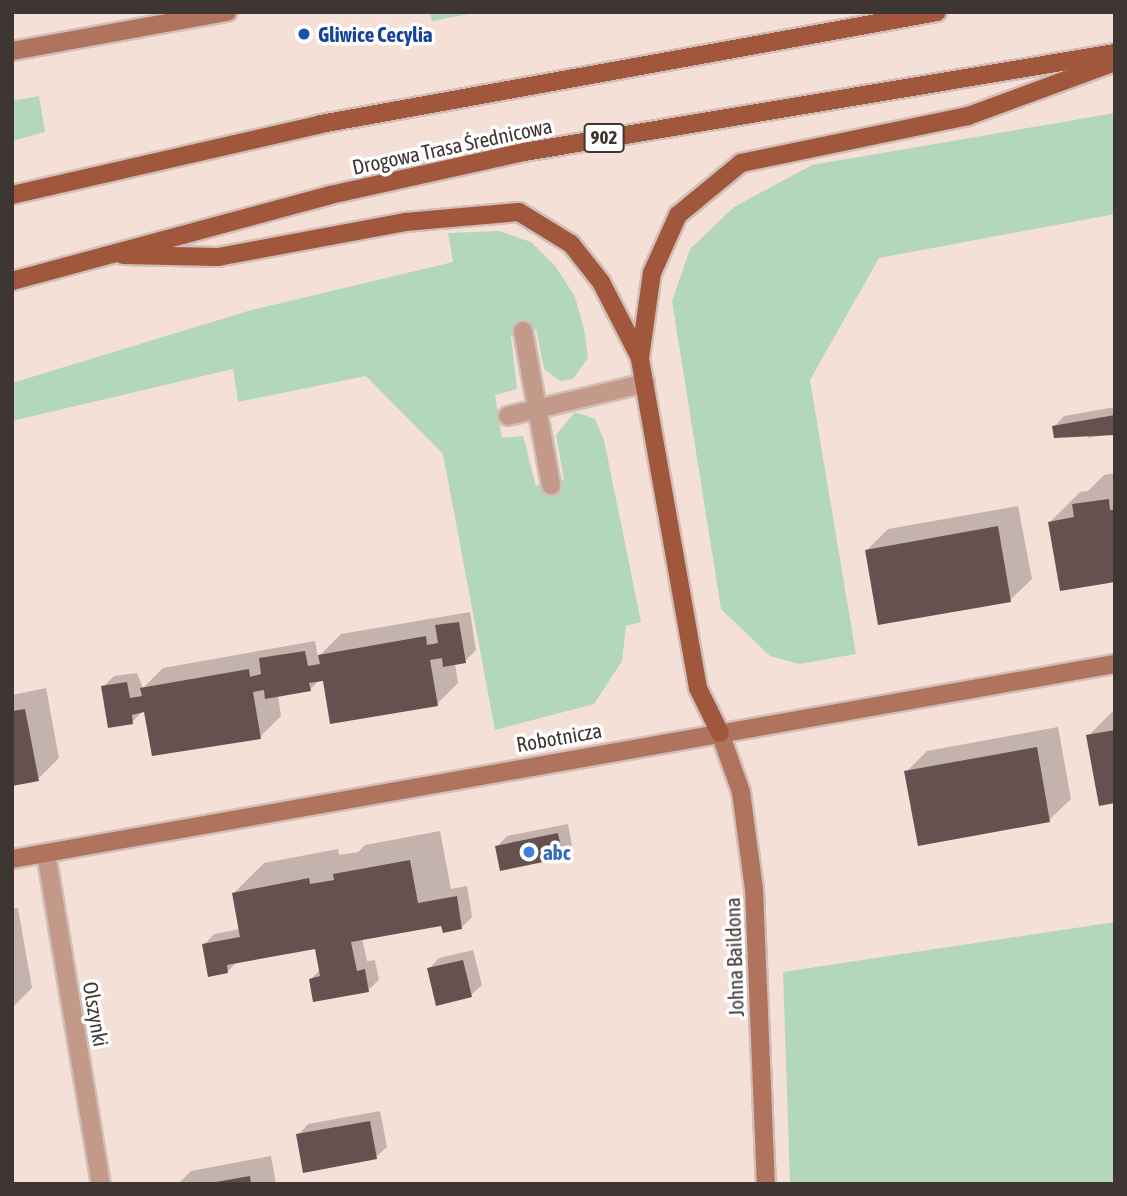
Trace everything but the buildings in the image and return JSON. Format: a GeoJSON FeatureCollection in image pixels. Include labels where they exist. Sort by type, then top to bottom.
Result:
{"type":"FeatureCollection","features":[{"type":"Feature","properties":{"kind":"main road","name":"Drogowa Trasa Średnicowa"},"geometry":{"type":"LineString","coordinates":[[12,195],[321,124],[937,12]]}},
{"type":"Feature","properties":{"kind":"main road","name":"Drogowa Trasa Średnicowa"},"geometry":{"type":"LineString","coordinates":[[12,281],[100,255],[524,152],[1115,52]]}},
{"type":"Feature","properties":{"kind":"main road"},"geometry":{"type":"LineString","coordinates":[[640,358],[652,273],[678,215],[741,163],[968,116],[1115,62]]}},
{"type":"Feature","properties":{"kind":"main road"},"geometry":{"type":"LineString","coordinates":[[100,255],[218,257],[405,222],[519,212],[571,244],[601,282],[640,358],[698,688],[720,733]]}},
{"type":"Feature","properties":{"kind":"street"},"geometry":{"type":"LineString","coordinates":[[12,51],[227,12]]}},
{"type":"Feature","properties":{"kind":"street"},"geometry":{"type":"LineString","coordinates":[[523,331],[551,485]]}},
{"type":"Feature","properties":{"kind":"street"},"geometry":{"type":"LineString","coordinates":[[508,416],[645,383]]}},
{"type":"Feature","properties":{"kind":"street","name":"Robotnicza"},"geometry":{"type":"LineString","coordinates":[[12,859],[720,733],[841,715],[1115,664]]}},
{"type":"Feature","properties":{"kind":"street","name":"Johna Baildona"},"geometry":{"type":"LineString","coordinates":[[720,733],[741,792],[754,889],[766,1184]]}},
{"type":"Feature","properties":{"kind":"street","name":"Olszynki"},"geometry":{"type":"LineString","coordinates":[[46,853],[101,1184]]}},
{"type":"Feature","properties":{"kind":"green space"},"geometry":{"type":"Polygon","coordinates":[[[430,12],[480,12],[432,21],[430,12]]]}},
{"type":"Feature","properties":{"kind":"green space"},"geometry":{"type":"Polygon","coordinates":[[[39,96],[45,132],[12,141],[12,101],[39,96]]]}},
{"type":"Feature","properties":{"kind":"green space"},"geometry":{"type":"Polygon","coordinates":[[[1115,113],[1115,214],[879,258],[810,380],[856,654],[799,664],[770,656],[721,609],[672,301],[690,249],[734,207],[812,165],[1115,113]]]}},
{"type":"Feature","properties":{"kind":"green space"},"geometry":{"type":"Polygon","coordinates":[[[499,231],[531,242],[556,267],[575,297],[584,329],[588,358],[573,379],[560,381],[544,369],[536,329],[511,336],[517,389],[495,395],[502,438],[523,436],[536,486],[564,480],[556,435],[575,412],[595,419],[604,440],[641,622],[626,626],[622,661],[594,704],[495,730],[443,454],[366,376],[238,402],[233,369],[12,421],[12,383],[248,311],[453,262],[448,233],[499,231]]]}},
{"type":"Feature","properties":{"kind":"green space"},"geometry":{"type":"Polygon","coordinates":[[[1115,922],[1115,1184],[790,1184],[783,972],[1115,922]]]}},
{"type":"Feature","properties":{"kind":"place","name":"Gliwice Cecylia"},"geometry":{"type":"Point","coordinates":[304,34]}},
{"type":"Feature","properties":{"kind":"place","name":"abc"},"geometry":{"type":"Point","coordinates":[529,852]}}]}
